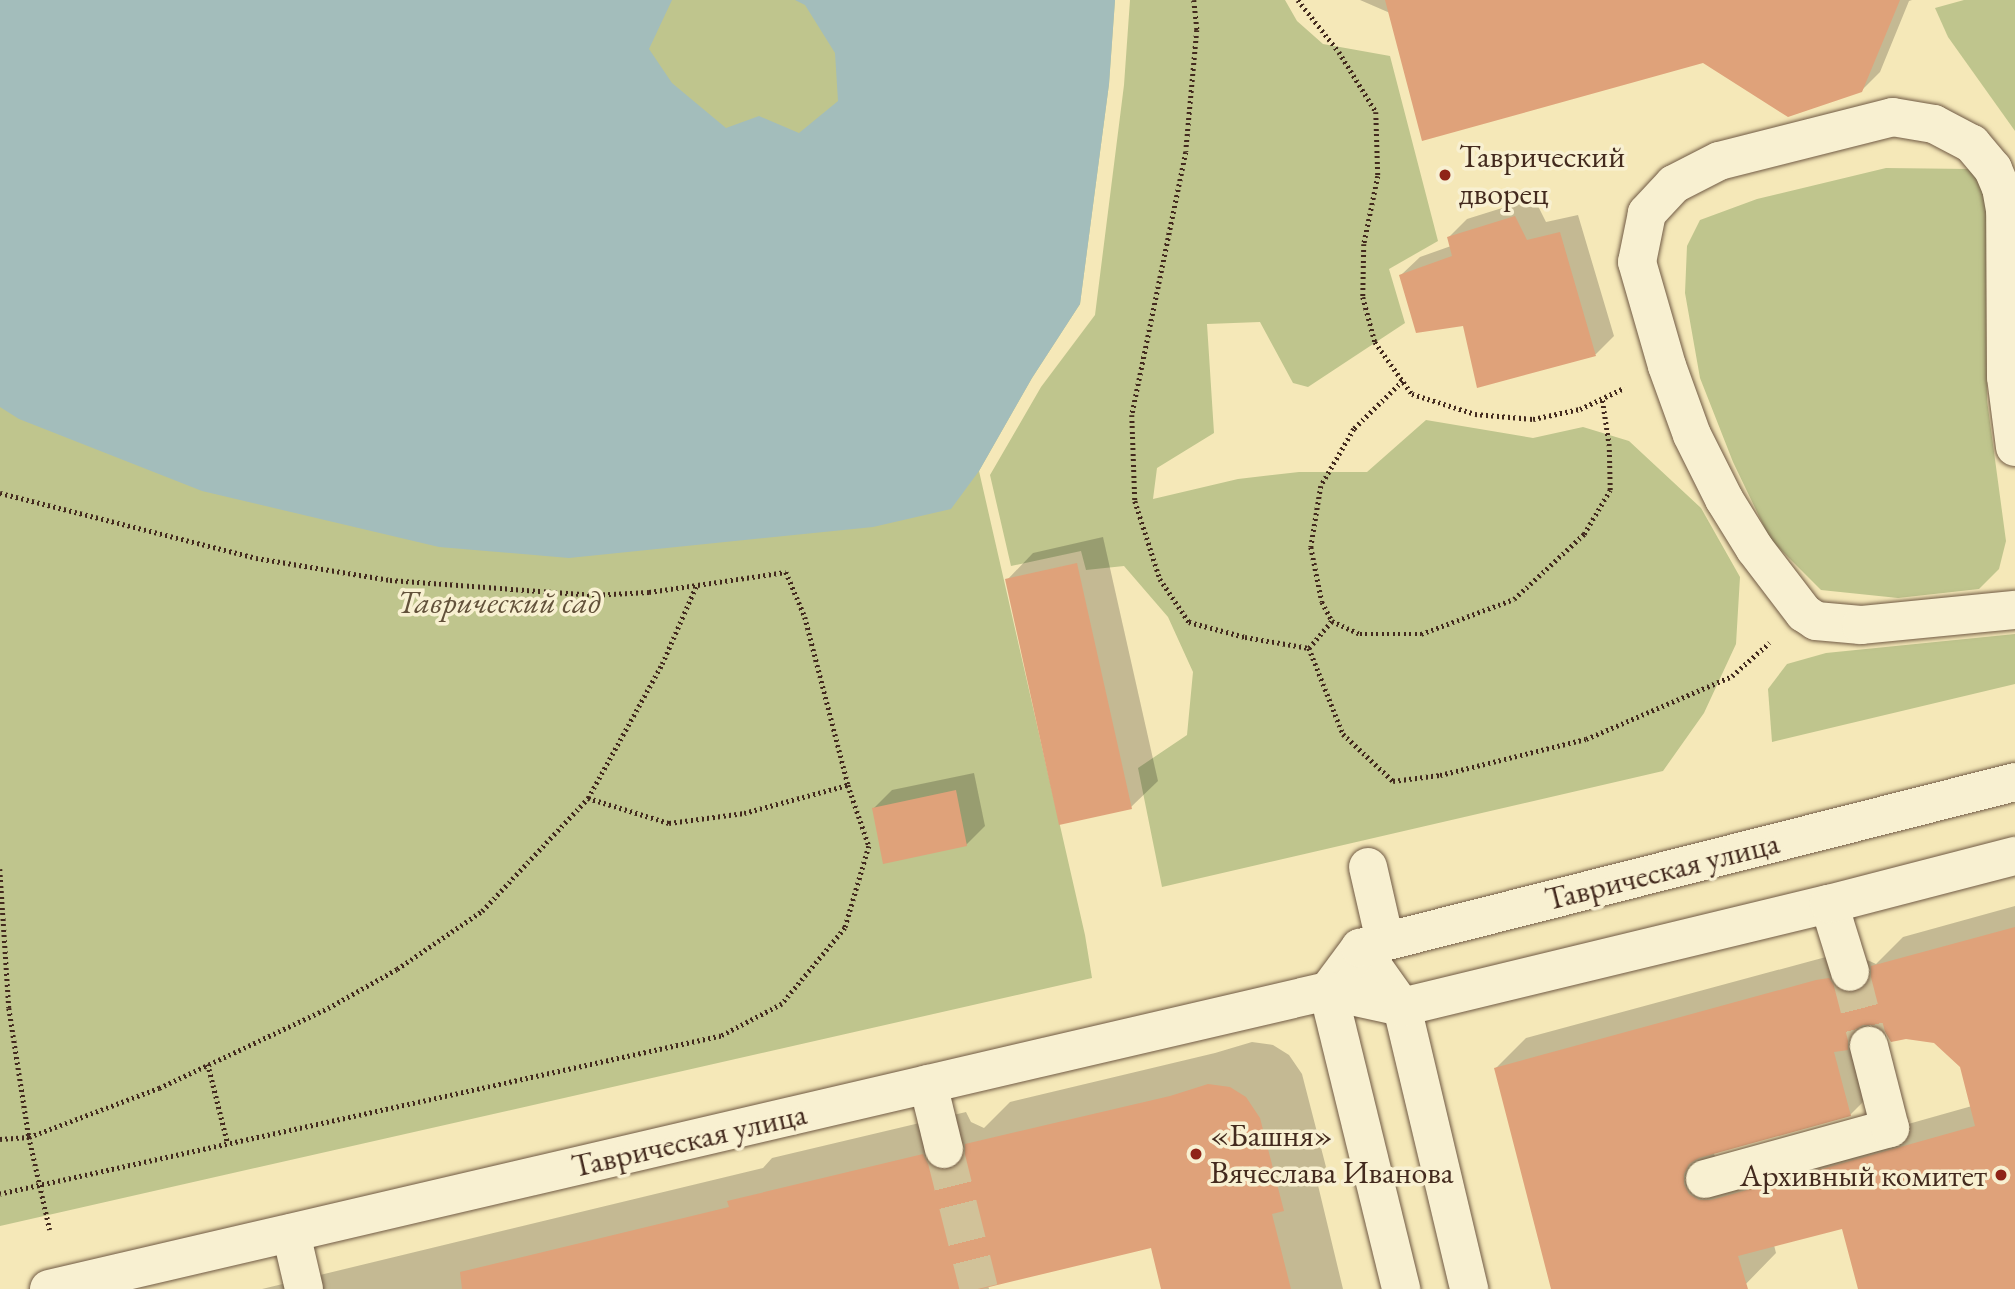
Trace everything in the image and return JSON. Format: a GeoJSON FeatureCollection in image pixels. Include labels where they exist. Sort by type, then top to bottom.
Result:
{"type":"FeatureCollection","features":[{"type":"Feature","properties":{"kind":"street"},"geometry":{"type":"LineString","coordinates":[[2015,447],[2006,377],[2008,186],[1972,144],[1934,124],[1893,117],[1719,161],[1674,184],[1647,213],[1637,262],[1667,366],[1692,435],[1724,499],[1755,549],[1804,613],[1816,621],[1861,625],[2015,610]]}},
{"type":"Feature","properties":{"kind":"street","name":"Таврическая улица"},"geometry":{"type":"LineString","coordinates":[[1373,945],[2015,782]]}},
{"type":"Feature","properties":{"kind":"street","name":"Таврическая улица"},"geometry":{"type":"LineString","coordinates":[[49,1289],[1328,991],[1402,1007],[1829,904],[2015,856]]}},
{"type":"Feature","properties":{"kind":"street"},"geometry":{"type":"LineString","coordinates":[[1368,867],[1373,945],[1402,1007],[1469,1289]]}},
{"type":"Feature","properties":{"kind":"street"},"geometry":{"type":"LineString","coordinates":[[1829,904],[1850,972]]}},
{"type":"Feature","properties":{"kind":"street"},"geometry":{"type":"LineString","coordinates":[[1373,945],[1328,991],[1401,1289]]}},
{"type":"Feature","properties":{"kind":"street"},"geometry":{"type":"LineString","coordinates":[[1705,1179],[1890,1128],[1869,1046]]}},
{"type":"Feature","properties":{"kind":"street"},"geometry":{"type":"LineString","coordinates":[[928,1084],[944,1149]]}},
{"type":"Feature","properties":{"kind":"street"},"geometry":{"type":"LineString","coordinates":[[291,1233],[304,1289]]}},
{"type":"Feature","properties":{"kind":"path"},"geometry":{"type":"LineString","coordinates":[[1194,0],[1198,30],[1186,152],[1132,415],[1135,501],[1160,579],[1189,622],[1245,637],[1308,648]]}},
{"type":"Feature","properties":{"kind":"path"},"geometry":{"type":"LineString","coordinates":[[1298,0],[1339,52],[1376,112],[1378,176],[1364,244],[1363,297],[1375,342],[1412,394],[1475,414],[1533,419],[1580,409],[1667,366]]}},
{"type":"Feature","properties":{"kind":"path"},"geometry":{"type":"LineString","coordinates":[[1403,381],[1354,429],[1321,486],[1311,547],[1322,602],[1332,621],[1360,634],[1421,634],[1514,600],[1584,534],[1609,490],[1609,446],[1602,399]]}},
{"type":"Feature","properties":{"kind":"path"},"geometry":{"type":"LineString","coordinates":[[0,493],[256,558],[390,580],[592,594],[696,586],[786,572],[805,617],[848,785],[869,846],[845,928],[782,1004],[721,1036],[0,1194]]}},
{"type":"Feature","properties":{"kind":"path"},"geometry":{"type":"LineString","coordinates":[[0,1139],[29,1137],[159,1088],[328,1008],[397,969],[482,911],[588,798],[662,664],[696,586]]}},
{"type":"Feature","properties":{"kind":"path"},"geometry":{"type":"LineString","coordinates":[[1308,648],[1343,734],[1393,781],[1440,775],[1586,739],[1732,676],[1804,613]]}},
{"type":"Feature","properties":{"kind":"path"},"geometry":{"type":"LineString","coordinates":[[1308,648],[1332,621]]}},
{"type":"Feature","properties":{"kind":"path"},"geometry":{"type":"LineString","coordinates":[[588,798],[669,823],[744,813],[848,785]]}},
{"type":"Feature","properties":{"kind":"path"},"geometry":{"type":"LineString","coordinates":[[0,869],[9,1008],[29,1137],[50,1230]]}},
{"type":"Feature","properties":{"kind":"path"},"geometry":{"type":"LineString","coordinates":[[208,1064],[228,1144]]}},
{"type":"Feature","properties":{"kind":"green space","name":"Таврический сад"},"geometry":{"type":"Polygon","coordinates":[[[0,0],[1115,0],[1109,84],[1080,304],[1032,378],[979,471],[1085,935],[1092,978],[0,1226],[0,0]]]}},
{"type":"Feature","properties":{"kind":"green space"},"geometry":{"type":"Polygon","coordinates":[[[1130,0],[1285,0],[1297,21],[1323,44],[1390,56],[1438,241],[1389,269],[1405,323],[1308,387],[1293,383],[1260,322],[1207,324],[1214,433],[1157,468],[1153,499],[1238,479],[1299,472],[1367,472],[1426,420],[1533,438],[1583,427],[1629,441],[1701,508],[1740,577],[1736,644],[1704,713],[1663,771],[1162,887],[1138,768],[1187,735],[1193,672],[1168,617],[1124,566],[1086,570],[1081,551],[1011,566],[990,475],[1041,387],[1095,315],[1124,85],[1130,0]]]}},
{"type":"Feature","properties":{"kind":"green space"},"geometry":{"type":"Polygon","coordinates":[[[1964,0],[2015,0],[2015,131],[1948,37],[1935,8],[1964,0]]]}},
{"type":"Feature","properties":{"kind":"green space"},"geometry":{"type":"Polygon","coordinates":[[[1886,168],[1970,169],[1992,203],[1986,254],[1987,400],[2006,541],[1999,569],[1979,589],[1898,598],[1821,590],[1770,539],[1733,462],[1700,378],[1685,293],[1687,246],[1700,220],[1757,199],[1886,168]]]}},
{"type":"Feature","properties":{"kind":"green space"},"geometry":{"type":"Polygon","coordinates":[[[2015,634],[2015,684],[1772,742],[1768,689],[1787,664],[1826,653],[2015,634]]]}},
{"type":"Feature","properties":{"kind":"water"},"geometry":{"type":"Polygon","coordinates":[[[0,0],[672,0],[649,49],[672,83],[726,128],[759,116],[799,133],[838,101],[835,53],[805,5],[795,0],[1115,0],[1109,84],[1080,304],[1032,378],[979,471],[951,509],[873,527],[569,558],[439,547],[202,491],[19,419],[0,407],[0,0]]]}},
{"type":"Feature","properties":{"kind":"building","name":"Таврический дворец"},"geometry":{"type":"Polygon","coordinates":[[[1385,0],[1900,0],[1862,92],[1788,117],[1703,63],[1422,141],[1385,0]]]}},
{"type":"Feature","properties":{"kind":"building"},"geometry":{"type":"Polygon","coordinates":[[[1515,216],[1527,240],[1560,232],[1596,356],[1477,388],[1463,326],[1416,333],[1399,275],[1452,256],[1447,237],[1515,216]]]}},
{"type":"Feature","properties":{"kind":"building"},"geometry":{"type":"Polygon","coordinates":[[[1077,563],[1132,809],[1059,825],[1005,579],[1077,563]]]}},
{"type":"Feature","properties":{"kind":"building"},"geometry":{"type":"Polygon","coordinates":[[[956,790],[967,846],[883,864],[872,808],[956,790]]]}},
{"type":"Feature","properties":{"kind":"building"},"geometry":{"type":"Polygon","coordinates":[[[2015,927],[2015,1289],[1858,1289],[1842,1229],[1738,1256],[1748,1289],[1551,1289],[1494,1068],[1816,980],[1829,978],[1836,988],[1844,993],[1856,993],[1866,986],[1871,976],[1871,966],[2015,927]],[[1863,1025],[1853,1031],[1848,1039],[1848,1050],[1834,1052],[1851,1116],[1699,1158],[1689,1164],[1684,1174],[1684,1184],[1689,1194],[1699,1200],[1711,1200],[1975,1126],[1960,1067],[1934,1043],[1906,1039],[1891,1042],[1884,1030],[1874,1025],[1863,1025]]]}},
{"type":"Feature","properties":{"kind":"building"},"geometry":{"type":"Polygon","coordinates":[[[1208,1084],[1230,1087],[1246,1097],[1260,1118],[1284,1211],[1272,1214],[1291,1289],[1161,1289],[1151,1248],[981,1289],[462,1289],[460,1272],[729,1207],[727,1201],[923,1154],[928,1164],[937,1170],[950,1170],[959,1165],[965,1156],[965,1144],[1170,1096],[1208,1084]]]}},
{"type":"Feature","properties":{"kind":"tunnel"},"geometry":{"type":"LineString","coordinates":[[1850,972],[1869,1046]]}},
{"type":"Feature","properties":{"kind":"tunnel"},"geometry":{"type":"LineString","coordinates":[[944,1149],[979,1289]]}},
{"type":"Feature","properties":{"kind":"place","name":"Таврический дворец"},"geometry":{"type":"Point","coordinates":[1445,175]}},
{"type":"Feature","properties":{"kind":"place","name":"«Башня» Вячеслава Иванова"},"geometry":{"type":"Point","coordinates":[1196,1154]}},
{"type":"Feature","properties":{"kind":"place","name":"Архивный комитет"},"geometry":{"type":"Point","coordinates":[2001,1175]}}]}
